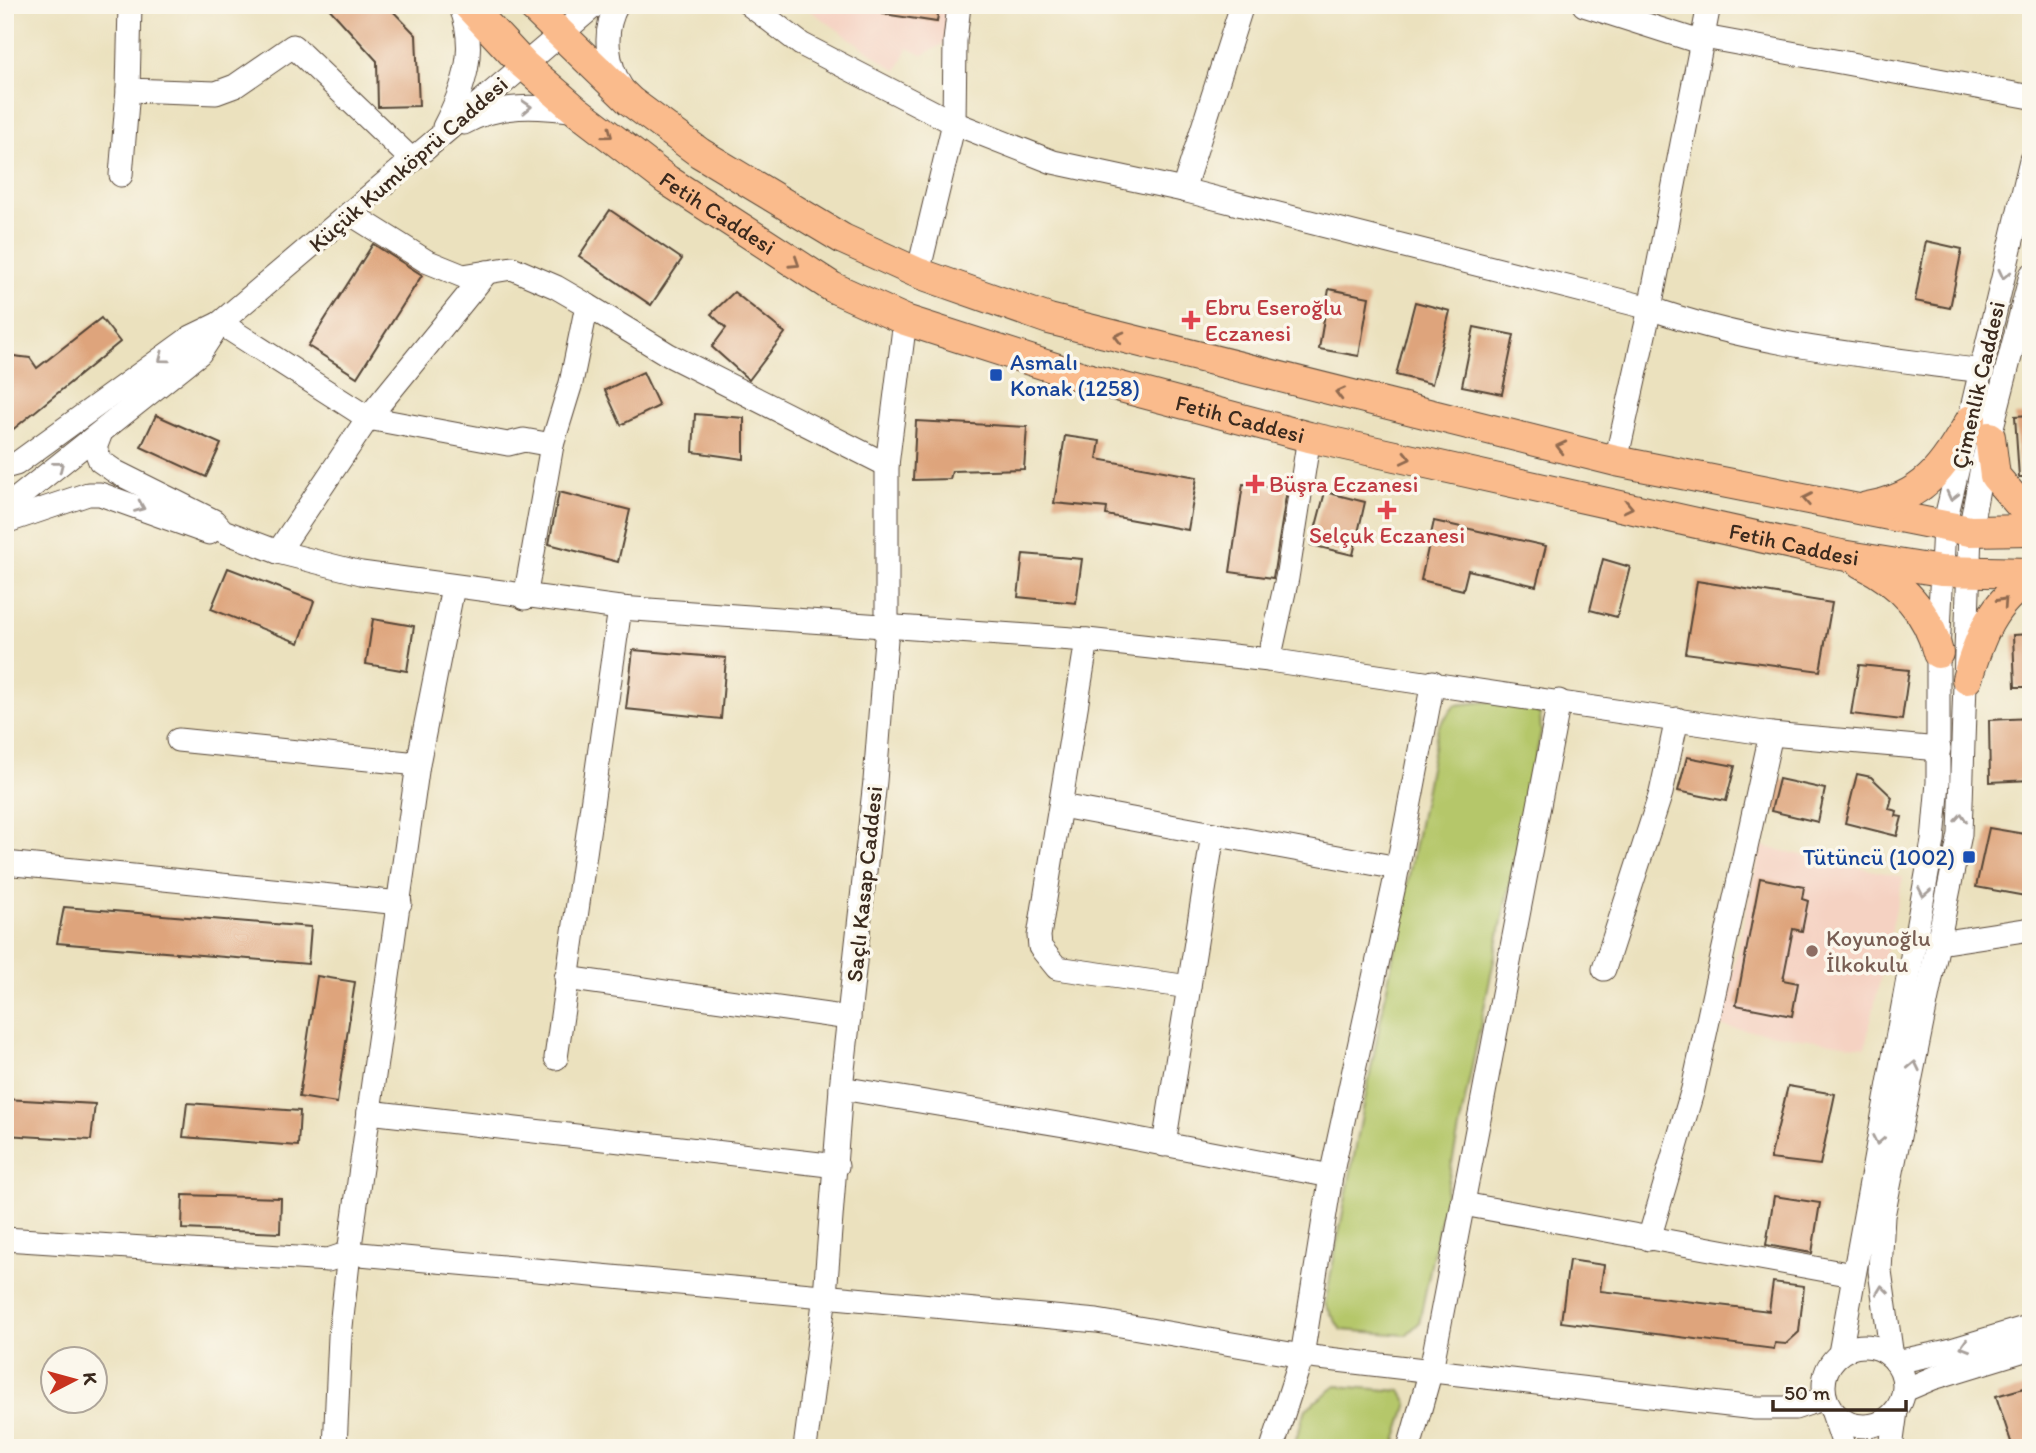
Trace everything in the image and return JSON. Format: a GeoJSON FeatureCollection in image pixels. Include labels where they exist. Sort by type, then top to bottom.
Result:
{"type":"FeatureCollection","features":[{"type":"Feature","properties":{"kind":"main road","name":"Fetih Caddesi"},"geometry":{"type":"LineString","coordinates":[[468,5],[524,65],[577,111],[667,180],[821,280],[905,320],[1083,377],[1310,437],[1841,555],[1955,572],[2031,573]]}},
{"type":"Feature","properties":{"kind":"main road","name":"Fetih Caddesi"},"geometry":{"type":"LineString","coordinates":[[531,5],[630,101],[700,153],[843,239],[918,273],[1049,319],[1616,461],[1957,529],[2031,530]]}},
{"type":"Feature","properties":{"kind":"main road"},"geometry":{"type":"LineString","coordinates":[[1842,506],[1864,508],[1889,504],[1913,493],[1981,428],[1995,476],[2022,507],[2031,511]]}},
{"type":"Feature","properties":{"kind":"main road"},"geometry":{"type":"LineString","coordinates":[[1841,555],[1883,575],[1912,599],[1933,631],[1938,653]]}},
{"type":"Feature","properties":{"kind":"main road"},"geometry":{"type":"LineString","coordinates":[[1967,679],[1987,622],[2000,604],[2031,579]]}},
{"type":"Feature","properties":{"kind":"street"},"geometry":{"type":"LineString","coordinates":[[121,175],[128,90],[130,5]]}},
{"type":"Feature","properties":{"kind":"street"},"geometry":{"type":"LineString","coordinates":[[440,136],[457,102],[469,66],[469,27],[460,5]]}},
{"type":"Feature","properties":{"kind":"street","name":"Küçük Kumköprü Caddesi"},"geometry":{"type":"LineString","coordinates":[[220,323],[595,5]]}},
{"type":"Feature","properties":{"kind":"street"},"geometry":{"type":"LineString","coordinates":[[617,5],[607,42],[613,75],[630,101]]}},
{"type":"Feature","properties":{"kind":"street"},"geometry":{"type":"LineString","coordinates":[[750,5],[801,44],[954,123],[1053,162],[1184,190],[1650,308],[1679,318],[1823,350],[1982,371]]}},
{"type":"Feature","properties":{"kind":"street"},"geometry":{"type":"LineString","coordinates":[[918,273],[954,123],[955,41],[959,5]]}},
{"type":"Feature","properties":{"kind":"street"},"geometry":{"type":"LineString","coordinates":[[1184,190],[1242,5]]}},
{"type":"Feature","properties":{"kind":"street"},"geometry":{"type":"LineString","coordinates":[[1584,5],[1704,40],[2031,97]]}},
{"type":"Feature","properties":{"kind":"street"},"geometry":{"type":"LineString","coordinates":[[1616,461],[1650,308],[1709,5]]}},
{"type":"Feature","properties":{"kind":"street"},"geometry":{"type":"LineString","coordinates":[[128,90],[216,93],[235,86],[293,46],[412,160]]}},
{"type":"Feature","properties":{"kind":"street"},"geometry":{"type":"LineString","coordinates":[[440,136],[476,116],[513,107],[540,106],[577,111]]}},
{"type":"Feature","properties":{"kind":"street","name":"Çimenlik Caddesi"},"geometry":{"type":"LineString","coordinates":[[1955,572],[1957,529],[1981,428],[1982,371],[2031,160]]}},
{"type":"Feature","properties":{"kind":"street"},"geometry":{"type":"LineString","coordinates":[[351,214],[426,261],[463,276],[512,268],[587,305],[669,355],[887,465]]}},
{"type":"Feature","properties":{"kind":"street"},"geometry":{"type":"LineString","coordinates":[[278,552],[368,418],[487,272]]}},
{"type":"Feature","properties":{"kind":"street","name":"Çimenlik Caddesi"},"geometry":{"type":"LineString","coordinates":[[1981,428],[2020,368],[2031,275]]}},
{"type":"Feature","properties":{"kind":"street"},"geometry":{"type":"LineString","coordinates":[[525,598],[552,445],[571,383],[587,305]]}},
{"type":"Feature","properties":{"kind":"street","name":"Saçlı Kasap Caddesi"},"geometry":{"type":"LineString","coordinates":[[805,1448],[825,1295],[841,1088],[876,781],[887,626],[887,465],[905,320]]}},
{"type":"Feature","properties":{"kind":"street"},"geometry":{"type":"LineString","coordinates":[[220,323],[368,418],[509,444],[524,440],[552,445]]}},
{"type":"Feature","properties":{"kind":"street"},"geometry":{"type":"LineString","coordinates":[[5,508],[200,354],[220,323]]}},
{"type":"Feature","properties":{"kind":"street"},"geometry":{"type":"LineString","coordinates":[[5,467],[16,464],[86,416],[191,337],[220,323]]}},
{"type":"Feature","properties":{"kind":"street"},"geometry":{"type":"LineString","coordinates":[[100,435],[95,447],[100,461],[141,487],[214,521],[223,531],[278,552],[361,573],[525,598],[620,608],[1087,640],[1269,660],[1771,733],[1939,749]]}},
{"type":"Feature","properties":{"kind":"street"},"geometry":{"type":"LineString","coordinates":[[1269,660],[1287,578],[1310,437]]}},
{"type":"Feature","properties":{"kind":"street"},"geometry":{"type":"LineString","coordinates":[[5,522],[88,494],[100,494],[206,533],[223,531]]}},
{"type":"Feature","properties":{"kind":"street"},"geometry":{"type":"LineString","coordinates":[[1845,1448],[1829,1405],[1826,1373],[1840,1353],[1933,841],[1939,749],[1938,653],[1955,572]]}},
{"type":"Feature","properties":{"kind":"street"},"geometry":{"type":"LineString","coordinates":[[1891,1448],[1896,1411],[1905,1390],[1903,1378],[1894,1360],[1880,1271],[1883,1216],[1960,834],[1967,679],[1955,572]]}},
{"type":"Feature","properties":{"kind":"street"},"geometry":{"type":"LineString","coordinates":[[335,1448],[340,1336],[349,1253],[418,764],[453,587]]}},
{"type":"Feature","properties":{"kind":"street"},"geometry":{"type":"LineString","coordinates":[[556,1058],[620,608]]}},
{"type":"Feature","properties":{"kind":"street"},"geometry":{"type":"LineString","coordinates":[[1087,640],[1039,936],[1040,947],[1057,968],[1189,987]]}},
{"type":"Feature","properties":{"kind":"street"},"geometry":{"type":"LineString","coordinates":[[1272,1448],[1302,1356],[1331,1176],[1398,868],[1433,682]]}},
{"type":"Feature","properties":{"kind":"street"},"geometry":{"type":"LineString","coordinates":[[1409,1448],[1431,1370],[1559,701]]}},
{"type":"Feature","properties":{"kind":"street"},"geometry":{"type":"LineString","coordinates":[[1604,969],[1661,793],[1677,719]]}},
{"type":"Feature","properties":{"kind":"street"},"geometry":{"type":"LineString","coordinates":[[1649,1239],[1693,1089],[1771,733]]}},
{"type":"Feature","properties":{"kind":"street"},"geometry":{"type":"LineString","coordinates":[[178,740],[418,764]]}},
{"type":"Feature","properties":{"kind":"street"},"geometry":{"type":"LineString","coordinates":[[1061,806],[1398,868]]}},
{"type":"Feature","properties":{"kind":"street"},"geometry":{"type":"LineString","coordinates":[[1164,1145],[1213,834]]}},
{"type":"Feature","properties":{"kind":"street"},"geometry":{"type":"LineString","coordinates":[[5,863],[400,903]]}},
{"type":"Feature","properties":{"kind":"street"},"geometry":{"type":"LineString","coordinates":[[1939,943],[2031,929]]}},
{"type":"Feature","properties":{"kind":"street"},"geometry":{"type":"LineString","coordinates":[[566,978],[849,1018]]}},
{"type":"Feature","properties":{"kind":"street"},"geometry":{"type":"LineString","coordinates":[[841,1088],[1331,1176]]}},
{"type":"Feature","properties":{"kind":"street"},"geometry":{"type":"LineString","coordinates":[[369,1112],[837,1166]]}},
{"type":"Feature","properties":{"kind":"street"},"geometry":{"type":"LineString","coordinates":[[1463,1204],[1853,1275]]}},
{"type":"Feature","properties":{"kind":"street"},"geometry":{"type":"LineString","coordinates":[[5,1239],[328,1260],[349,1253],[825,1295],[1097,1321],[1302,1356],[1755,1408],[1829,1405]]}},
{"type":"Feature","properties":{"kind":"street"},"geometry":{"type":"LineString","coordinates":[[1894,1360],[1948,1351],[2031,1326]]}},
{"type":"Feature","properties":{"kind":"street"},"geometry":{"type":"LineString","coordinates":[[1840,1353],[1861,1345],[1883,1350],[1894,1360]]}},
{"type":"Feature","properties":{"kind":"street"},"geometry":{"type":"LineString","coordinates":[[1905,1390],[1933,1378],[2031,1348]]}},
{"type":"Feature","properties":{"kind":"street"},"geometry":{"type":"LineString","coordinates":[[1829,1405],[1842,1420],[1865,1427],[1887,1420],[1896,1411]]}},
{"type":"Feature","properties":{"kind":"shaded area"},"geometry":{"type":"Polygon","coordinates":[[[802,5],[953,5],[949,41],[923,55],[908,48],[897,71],[802,5]]]}},
{"type":"Feature","properties":{"kind":"shaded area","name":"Koyunoğlu İlkokulu"},"geometry":{"type":"Polygon","coordinates":[[[1761,846],[1903,877],[1865,1047],[1720,1026],[1761,846]]]}},
{"type":"Feature","properties":{"kind":"green space"},"geometry":{"type":"Polygon","coordinates":[[[1493,701],[1523,706],[1540,714],[1541,732],[1419,1323],[1406,1335],[1341,1330],[1325,1304],[1438,727],[1455,705],[1493,701]]]}},
{"type":"Feature","properties":{"kind":"green space"},"geometry":{"type":"Polygon","coordinates":[[[1336,1386],[1401,1391],[1408,1403],[1394,1448],[1293,1448],[1306,1409],[1336,1386]]]}},
{"type":"Feature","properties":{"kind":"building"},"geometry":{"type":"Polygon","coordinates":[[[326,5],[387,5],[416,35],[419,106],[378,107],[377,61],[326,5]]]}},
{"type":"Feature","properties":{"kind":"building"},"geometry":{"type":"Polygon","coordinates":[[[883,5],[939,5],[937,22],[883,14],[883,5]]]}},
{"type":"Feature","properties":{"kind":"building"},"geometry":{"type":"Polygon","coordinates":[[[610,210],[682,259],[651,305],[579,256],[610,210]]]}},
{"type":"Feature","properties":{"kind":"building"},"geometry":{"type":"Polygon","coordinates":[[[1926,241],[1962,249],[1950,308],[1915,301],[1926,241]]]}},
{"type":"Feature","properties":{"kind":"building"},"geometry":{"type":"Polygon","coordinates":[[[373,244],[422,275],[357,377],[308,346],[373,244]]]}},
{"type":"Feature","properties":{"kind":"building"},"geometry":{"type":"Polygon","coordinates":[[[1329,289],[1369,297],[1359,356],[1319,349],[1329,289]]]}},
{"type":"Feature","properties":{"kind":"building"},"geometry":{"type":"Polygon","coordinates":[[[734,292],[785,333],[749,380],[712,347],[726,328],[711,314],[734,292]]]}},
{"type":"Feature","properties":{"kind":"building"},"geometry":{"type":"Polygon","coordinates":[[[1415,302],[1450,311],[1432,384],[1396,375],[1415,302]]]}},
{"type":"Feature","properties":{"kind":"building"},"geometry":{"type":"Polygon","coordinates":[[[101,318],[120,342],[5,436],[5,355],[30,358],[37,368],[101,318]]]}},
{"type":"Feature","properties":{"kind":"building"},"geometry":{"type":"Polygon","coordinates":[[[1474,327],[1514,335],[1502,394],[1462,386],[1474,327]]]}},
{"type":"Feature","properties":{"kind":"building"},"geometry":{"type":"Polygon","coordinates":[[[643,372],[659,406],[621,425],[605,390],[643,372]]]}},
{"type":"Feature","properties":{"kind":"building"},"geometry":{"type":"Polygon","coordinates":[[[695,414],[744,418],[744,459],[693,452],[695,414]]]}},
{"type":"Feature","properties":{"kind":"building"},"geometry":{"type":"Polygon","coordinates":[[[156,415],[221,444],[206,477],[141,447],[156,415]]]}},
{"type":"Feature","properties":{"kind":"building"},"geometry":{"type":"Polygon","coordinates":[[[2031,415],[2031,477],[2019,477],[2015,416],[2031,415]]]}},
{"type":"Feature","properties":{"kind":"building"},"geometry":{"type":"Polygon","coordinates":[[[916,421],[1027,427],[1024,469],[952,471],[950,479],[913,480],[916,421]]]}},
{"type":"Feature","properties":{"kind":"building"},"geometry":{"type":"Polygon","coordinates":[[[1065,436],[1100,441],[1097,459],[1197,477],[1188,530],[1106,515],[1107,508],[1054,503],[1065,436]]]}},
{"type":"Feature","properties":{"kind":"building"},"geometry":{"type":"Polygon","coordinates":[[[1243,484],[1287,490],[1273,578],[1230,572],[1243,484]]]}},
{"type":"Feature","properties":{"kind":"building"},"geometry":{"type":"Polygon","coordinates":[[[559,492],[630,510],[618,562],[549,544],[559,492]]]}},
{"type":"Feature","properties":{"kind":"building"},"geometry":{"type":"Polygon","coordinates":[[[1325,492],[1365,502],[1353,555],[1311,545],[1325,492]]]}},
{"type":"Feature","properties":{"kind":"building"},"geometry":{"type":"Polygon","coordinates":[[[1434,521],[1546,546],[1536,586],[1468,570],[1463,590],[1421,580],[1434,521]]]}},
{"type":"Feature","properties":{"kind":"building"},"geometry":{"type":"Polygon","coordinates":[[[1023,554],[1082,559],[1076,603],[1018,597],[1023,554]]]}},
{"type":"Feature","properties":{"kind":"building"},"geometry":{"type":"Polygon","coordinates":[[[1603,559],[1630,567],[1617,617],[1590,610],[1603,559]]]}},
{"type":"Feature","properties":{"kind":"building"},"geometry":{"type":"Polygon","coordinates":[[[228,568],[314,601],[299,643],[211,609],[228,568]]]}},
{"type":"Feature","properties":{"kind":"building"},"geometry":{"type":"Polygon","coordinates":[[[1697,581],[1832,603],[1820,671],[1685,653],[1697,581]]]}},
{"type":"Feature","properties":{"kind":"building"},"geometry":{"type":"Polygon","coordinates":[[[373,619],[414,626],[407,671],[366,664],[373,619]]]}},
{"type":"Feature","properties":{"kind":"building"},"geometry":{"type":"Polygon","coordinates":[[[2031,634],[2031,687],[2015,687],[2013,635],[2031,634]]]}},
{"type":"Feature","properties":{"kind":"building"},"geometry":{"type":"Polygon","coordinates":[[[633,650],[726,658],[721,719],[626,709],[633,650]]]}},
{"type":"Feature","properties":{"kind":"building"},"geometry":{"type":"Polygon","coordinates":[[[1859,665],[1909,670],[1902,720],[1851,714],[1859,665]]]}},
{"type":"Feature","properties":{"kind":"building"},"geometry":{"type":"Polygon","coordinates":[[[2031,718],[2031,780],[1990,782],[1989,720],[2031,718]]]}},
{"type":"Feature","properties":{"kind":"building"},"geometry":{"type":"Polygon","coordinates":[[[1687,757],[1735,766],[1726,801],[1678,791],[1687,757]]]}},
{"type":"Feature","properties":{"kind":"building"},"geometry":{"type":"Polygon","coordinates":[[[1857,774],[1871,777],[1892,797],[1889,809],[1897,811],[1896,816],[1902,817],[1897,836],[1845,823],[1857,774]]]}},
{"type":"Feature","properties":{"kind":"building"},"geometry":{"type":"Polygon","coordinates":[[[1779,779],[1825,789],[1818,822],[1771,811],[1779,779]]]}},
{"type":"Feature","properties":{"kind":"building"},"geometry":{"type":"Polygon","coordinates":[[[1989,828],[2031,835],[2031,897],[1976,887],[1989,828]]]}},
{"type":"Feature","properties":{"kind":"building"},"geometry":{"type":"Polygon","coordinates":[[[1760,878],[1804,887],[1802,899],[1808,901],[1802,931],[1793,929],[1783,980],[1798,983],[1792,1016],[1736,1005],[1760,878]]]}},
{"type":"Feature","properties":{"kind":"building"},"geometry":{"type":"Polygon","coordinates":[[[64,907],[311,927],[308,964],[57,943],[64,907]]]}},
{"type":"Feature","properties":{"kind":"building"},"geometry":{"type":"Polygon","coordinates":[[[317,976],[355,982],[337,1103],[299,1097],[317,976]]]}},
{"type":"Feature","properties":{"kind":"building"},"geometry":{"type":"Polygon","coordinates":[[[1788,1086],[1835,1094],[1820,1165],[1770,1159],[1788,1086]]]}},
{"type":"Feature","properties":{"kind":"building"},"geometry":{"type":"Polygon","coordinates":[[[5,1099],[95,1104],[91,1140],[5,1135],[5,1099]]]}},
{"type":"Feature","properties":{"kind":"building"},"geometry":{"type":"Polygon","coordinates":[[[187,1103],[300,1111],[298,1146],[183,1137],[187,1103]]]}},
{"type":"Feature","properties":{"kind":"building"},"geometry":{"type":"Polygon","coordinates":[[[183,1195],[281,1198],[280,1233],[182,1229],[183,1195]]]}},
{"type":"Feature","properties":{"kind":"building"},"geometry":{"type":"Polygon","coordinates":[[[1774,1196],[1820,1203],[1812,1253],[1766,1245],[1774,1196]]]}},
{"type":"Feature","properties":{"kind":"building"},"geometry":{"type":"Polygon","coordinates":[[[1569,1260],[1604,1265],[1600,1291],[1769,1311],[1773,1282],[1804,1286],[1799,1332],[1786,1344],[1775,1343],[1774,1349],[1561,1322],[1569,1260]]]}},
{"type":"Feature","properties":{"kind":"building"},"geometry":{"type":"Polygon","coordinates":[[[2031,1386],[2031,1448],[2013,1448],[1996,1396],[2031,1386]]]}},
{"type":"Feature","properties":{"kind":"place","name":"Ebru Eseroğlu Eczanesi"},"geometry":{"type":"Point","coordinates":[1191,320]}},
{"type":"Feature","properties":{"kind":"place","name":"Asmalı Konak (1258)"},"geometry":{"type":"Point","coordinates":[996,375]}},
{"type":"Feature","properties":{"kind":"place","name":"Büşra Eczanesi"},"geometry":{"type":"Point","coordinates":[1255,484]}},
{"type":"Feature","properties":{"kind":"place","name":"Selçuk Eczanesi"},"geometry":{"type":"Point","coordinates":[1387,510]}},
{"type":"Feature","properties":{"kind":"place","name":"Tütüncü (1002)"},"geometry":{"type":"Point","coordinates":[1969,857]}},
{"type":"Feature","properties":{"kind":"place","name":"Koyunoğlu İlkokulu"},"geometry":{"type":"Point","coordinates":[1812,951]}}]}
